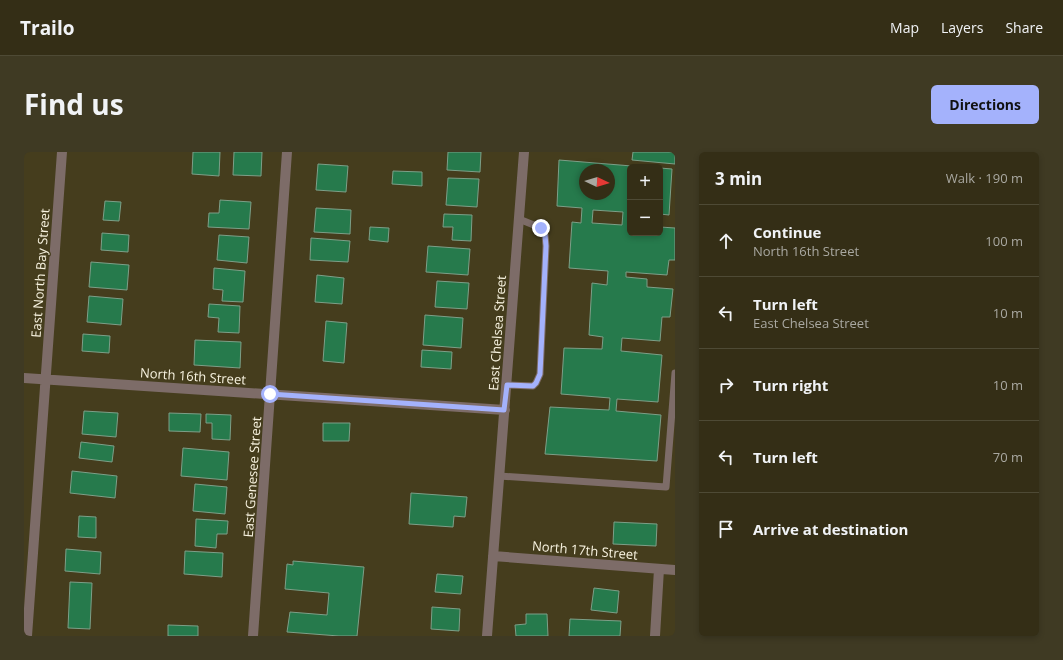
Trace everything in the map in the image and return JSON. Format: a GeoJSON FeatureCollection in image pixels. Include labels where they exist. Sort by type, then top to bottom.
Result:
{"type":"FeatureCollection","features":[{"type":"Feature","properties":{"kind":"street","name":"East North Bay Street"},"geometry":{"type":"LineString","coordinates":[[27,636],[62,152]]}},
{"type":"Feature","properties":{"kind":"street","name":"East Genesee Street"},"geometry":{"type":"LineString","coordinates":[[253,636],[287,152]]}},
{"type":"Feature","properties":{"kind":"street","name":"East Chelsea Street"},"geometry":{"type":"LineString","coordinates":[[487,636],[524,152]]}},
{"type":"Feature","properties":{"kind":"street","name":"North 16th Street"},"geometry":{"type":"LineString","coordinates":[[24,378],[504,410]]}},
{"type":"Feature","properties":{"kind":"street","name":"North 17th Street"},"geometry":{"type":"LineString","coordinates":[[493,556],[675,570]]}},
{"type":"Feature","properties":{"kind":"street"},"geometry":{"type":"LineString","coordinates":[[655,636],[659,569]]}},
{"type":"Feature","properties":{"kind":"lane"},"geometry":{"type":"LineString","coordinates":[[507,385],[533,386],[540,374],[546,246],[545,235],[541,228],[519,219]]}},
{"type":"Feature","properties":{"kind":"lane"},"geometry":{"type":"LineString","coordinates":[[499,476],[666,486],[675,373]]}},
{"type":"Feature","properties":{"kind":"building"},"geometry":{"type":"Polygon","coordinates":[[[193,152],[220,152],[219,176],[192,174],[193,152]]]}},
{"type":"Feature","properties":{"kind":"building"},"geometry":{"type":"Polygon","coordinates":[[[234,152],[262,152],[261,176],[233,175],[234,152]]]}},
{"type":"Feature","properties":{"kind":"building"},"geometry":{"type":"Polygon","coordinates":[[[448,152],[481,152],[480,172],[447,170],[448,152]]]}},
{"type":"Feature","properties":{"kind":"building"},"geometry":{"type":"Polygon","coordinates":[[[633,152],[675,152],[675,164],[632,160],[633,152]]]}},
{"type":"Feature","properties":{"kind":"building"},"geometry":{"type":"Polygon","coordinates":[[[559,160],[608,164],[579,164],[579,200],[615,200],[615,165],[627,166],[627,236],[663,236],[663,227],[675,228],[675,260],[669,260],[667,275],[626,272],[626,277],[647,279],[647,287],[673,289],[670,317],[662,317],[660,341],[622,338],[621,351],[662,355],[658,402],[617,399],[616,411],[661,415],[657,461],[545,454],[550,407],[609,410],[610,398],[561,394],[564,348],[602,349],[603,337],[589,335],[592,283],[607,285],[608,271],[569,268],[572,222],[581,223],[582,208],[557,206],[559,160]],[[593,210],[592,223],[622,225],[623,212],[593,210]]]}},
{"type":"Feature","properties":{"kind":"building"},"geometry":{"type":"Polygon","coordinates":[[[318,164],[348,166],[346,192],[316,190],[318,164]]]}},
{"type":"Feature","properties":{"kind":"building"},"geometry":{"type":"Polygon","coordinates":[[[663,168],[672,169],[669,215],[663,214],[663,168]]]}},
{"type":"Feature","properties":{"kind":"building"},"geometry":{"type":"Polygon","coordinates":[[[393,171],[422,172],[422,186],[392,184],[393,171]]]}},
{"type":"Feature","properties":{"kind":"building"},"geometry":{"type":"Polygon","coordinates":[[[448,178],[479,179],[477,207],[446,205],[448,178]]]}},
{"type":"Feature","properties":{"kind":"building"},"geometry":{"type":"Polygon","coordinates":[[[220,200],[251,202],[249,229],[208,227],[209,213],[219,213],[220,200]]]}},
{"type":"Feature","properties":{"kind":"building"},"geometry":{"type":"Polygon","coordinates":[[[105,201],[121,202],[119,221],[103,220],[105,201]]]}},
{"type":"Feature","properties":{"kind":"building"},"geometry":{"type":"Polygon","coordinates":[[[316,208],[351,210],[350,234],[314,232],[316,208]]]}},
{"type":"Feature","properties":{"kind":"building"},"geometry":{"type":"Polygon","coordinates":[[[444,214],[472,215],[471,241],[452,240],[453,227],[443,227],[444,214]]]}},
{"type":"Feature","properties":{"kind":"building"},"geometry":{"type":"Polygon","coordinates":[[[370,227],[389,228],[388,242],[369,240],[370,227]]]}},
{"type":"Feature","properties":{"kind":"building"},"geometry":{"type":"Polygon","coordinates":[[[102,233],[129,235],[128,252],[101,250],[102,233]]]}},
{"type":"Feature","properties":{"kind":"building"},"geometry":{"type":"Polygon","coordinates":[[[219,235],[249,237],[247,263],[217,260],[219,235]]]}},
{"type":"Feature","properties":{"kind":"building"},"geometry":{"type":"Polygon","coordinates":[[[311,238],[350,241],[348,262],[310,260],[311,238]]]}},
{"type":"Feature","properties":{"kind":"building"},"geometry":{"type":"Polygon","coordinates":[[[428,246],[470,249],[468,275],[426,272],[428,246]]]}},
{"type":"Feature","properties":{"kind":"building"},"geometry":{"type":"Polygon","coordinates":[[[91,262],[129,265],[127,290],[89,287],[91,262]]]}},
{"type":"Feature","properties":{"kind":"building"},"geometry":{"type":"Polygon","coordinates":[[[214,268],[245,271],[243,302],[222,301],[223,290],[213,289],[214,268]]]}},
{"type":"Feature","properties":{"kind":"building"},"geometry":{"type":"Polygon","coordinates":[[[317,275],[344,278],[342,304],[315,302],[317,275]]]}},
{"type":"Feature","properties":{"kind":"building"},"geometry":{"type":"Polygon","coordinates":[[[437,281],[469,283],[467,309],[435,307],[437,281]]]}},
{"type":"Feature","properties":{"kind":"building"},"geometry":{"type":"Polygon","coordinates":[[[89,296],[123,299],[121,325],[87,322],[89,296]]]}},
{"type":"Feature","properties":{"kind":"building"},"geometry":{"type":"Polygon","coordinates":[[[209,304],[240,306],[239,333],[218,332],[219,318],[208,317],[209,304]]]}},
{"type":"Feature","properties":{"kind":"building"},"geometry":{"type":"Polygon","coordinates":[[[425,315],[463,318],[461,348],[423,345],[425,315]]]}},
{"type":"Feature","properties":{"kind":"building"},"geometry":{"type":"Polygon","coordinates":[[[326,321],[347,323],[344,363],[323,361],[326,321]]]}},
{"type":"Feature","properties":{"kind":"building"},"geometry":{"type":"Polygon","coordinates":[[[83,334],[110,336],[109,353],[82,351],[83,334]]]}},
{"type":"Feature","properties":{"kind":"building"},"geometry":{"type":"Polygon","coordinates":[[[195,340],[241,342],[240,368],[194,365],[195,340]]]}},
{"type":"Feature","properties":{"kind":"building"},"geometry":{"type":"Polygon","coordinates":[[[422,350],[452,352],[451,369],[421,367],[422,350]]]}},
{"type":"Feature","properties":{"kind":"building"},"geometry":{"type":"Polygon","coordinates":[[[84,411],[118,413],[116,437],[82,434],[84,411]]]}},
{"type":"Feature","properties":{"kind":"building"},"geometry":{"type":"Polygon","coordinates":[[[169,413],[201,414],[200,432],[169,431],[169,413]]]}},
{"type":"Feature","properties":{"kind":"building"},"geometry":{"type":"Polygon","coordinates":[[[206,414],[231,415],[230,440],[212,439],[212,423],[206,423],[206,414]]]}},
{"type":"Feature","properties":{"kind":"building"},"geometry":{"type":"Polygon","coordinates":[[[323,423],[350,423],[349,441],[323,441],[323,423]]]}},
{"type":"Feature","properties":{"kind":"building"},"geometry":{"type":"Polygon","coordinates":[[[81,442],[114,446],[112,462],[79,458],[81,442]]]}},
{"type":"Feature","properties":{"kind":"building"},"geometry":{"type":"Polygon","coordinates":[[[183,448],[229,452],[227,480],[181,476],[183,448]]]}},
{"type":"Feature","properties":{"kind":"building"},"geometry":{"type":"Polygon","coordinates":[[[72,471],[117,476],[115,498],[70,493],[72,471]]]}},
{"type":"Feature","properties":{"kind":"building"},"geometry":{"type":"Polygon","coordinates":[[[195,484],[227,487],[225,514],[193,511],[195,484]]]}},
{"type":"Feature","properties":{"kind":"building"},"geometry":{"type":"Polygon","coordinates":[[[411,493],[467,497],[465,517],[454,516],[453,527],[409,524],[411,493]]]}},
{"type":"Feature","properties":{"kind":"building"},"geometry":{"type":"Polygon","coordinates":[[[79,516],[96,517],[96,538],[78,537],[79,516]]]}},
{"type":"Feature","properties":{"kind":"building"},"geometry":{"type":"Polygon","coordinates":[[[196,519],[228,521],[227,534],[217,534],[216,548],[195,546],[196,519]]]}},
{"type":"Feature","properties":{"kind":"building"},"geometry":{"type":"Polygon","coordinates":[[[614,522],[657,524],[656,546],[613,544],[614,522]]]}},
{"type":"Feature","properties":{"kind":"building"},"geometry":{"type":"Polygon","coordinates":[[[66,549],[101,552],[100,574],[65,571],[66,549]]]}},
{"type":"Feature","properties":{"kind":"building"},"geometry":{"type":"Polygon","coordinates":[[[185,551],[223,553],[222,577],[184,574],[185,551]]]}},
{"type":"Feature","properties":{"kind":"building"},"geometry":{"type":"Polygon","coordinates":[[[293,561],[364,567],[357,636],[287,632],[290,612],[327,615],[329,593],[285,589],[287,564],[293,565],[293,561]]]}},
{"type":"Feature","properties":{"kind":"building"},"geometry":{"type":"Polygon","coordinates":[[[437,574],[463,576],[461,594],[435,592],[437,574]]]}},
{"type":"Feature","properties":{"kind":"building"},"geometry":{"type":"Polygon","coordinates":[[[70,582],[92,583],[90,629],[68,628],[70,582]]]}},
{"type":"Feature","properties":{"kind":"building"},"geometry":{"type":"Polygon","coordinates":[[[594,588],[619,591],[617,613],[591,610],[594,588]]]}},
{"type":"Feature","properties":{"kind":"building"},"geometry":{"type":"Polygon","coordinates":[[[432,607],[460,609],[459,631],[431,629],[432,607]]]}},
{"type":"Feature","properties":{"kind":"building"},"geometry":{"type":"Polygon","coordinates":[[[526,614],[547,614],[548,636],[516,636],[515,625],[526,624],[526,614]]]}},
{"type":"Feature","properties":{"kind":"building"},"geometry":{"type":"Polygon","coordinates":[[[570,619],[621,621],[620,636],[569,636],[570,619]]]}},
{"type":"Feature","properties":{"kind":"building"},"geometry":{"type":"Polygon","coordinates":[[[168,625],[198,626],[198,636],[168,636],[168,625]]]}},
{"type":"Feature","properties":{"kind":"route"},"geometry":{"type":"LineString","coordinates":[[270,394],[504,410],[507,385],[533,386],[540,374],[546,246],[545,235],[541,228]]}}]}
